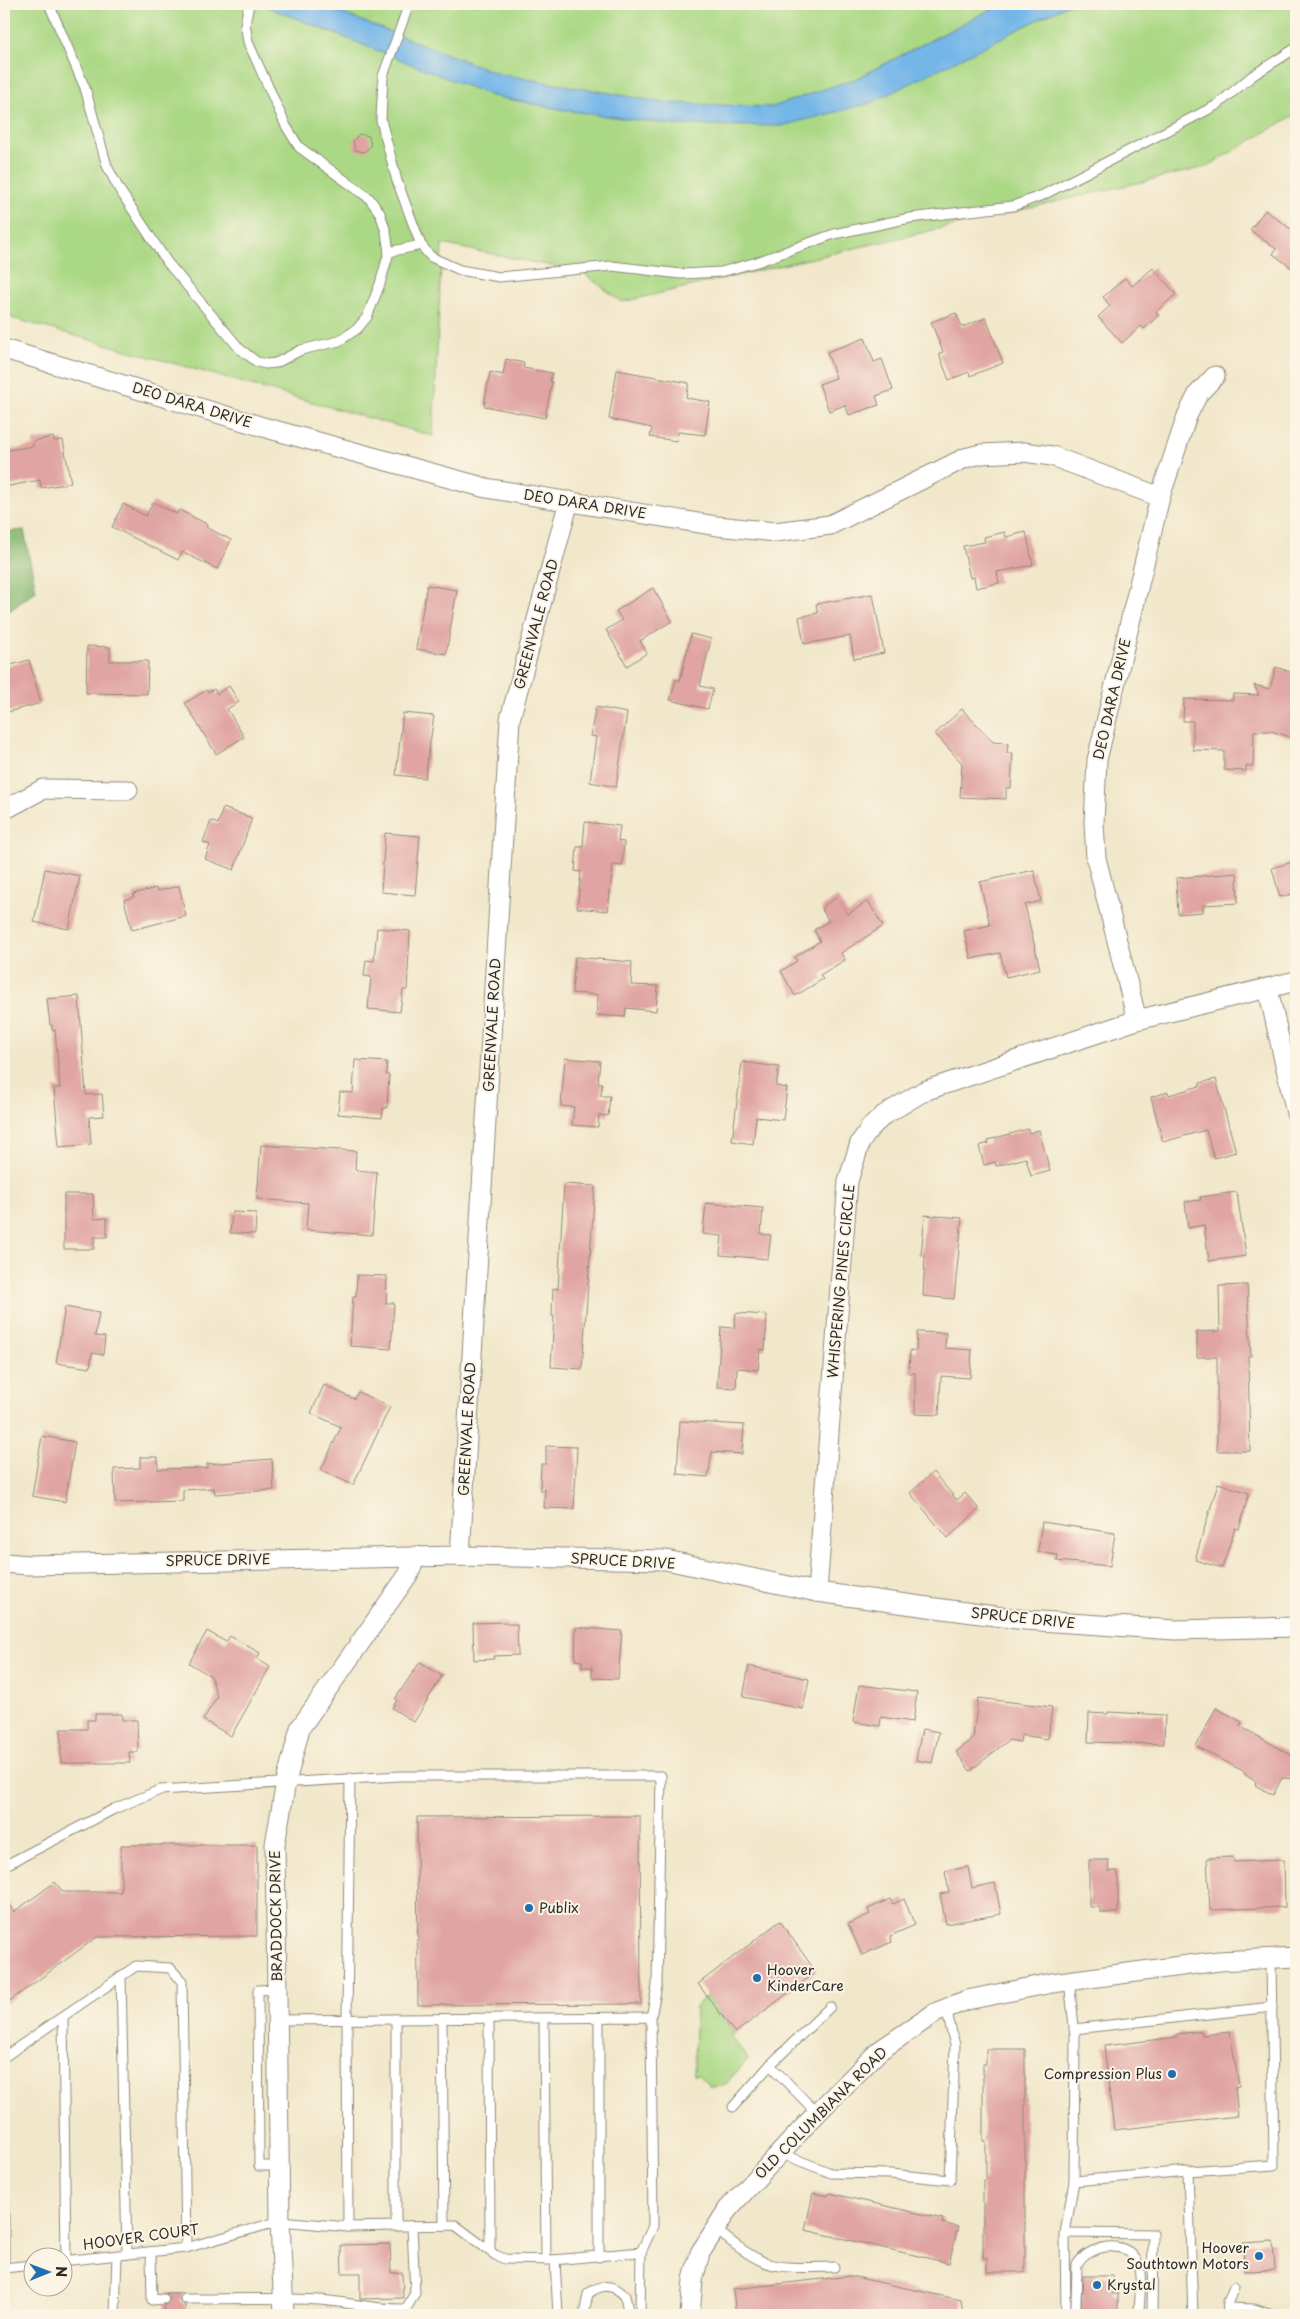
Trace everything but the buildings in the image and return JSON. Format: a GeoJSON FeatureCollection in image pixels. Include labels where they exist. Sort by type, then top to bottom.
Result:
{"type":"FeatureCollection","features":[{"type":"Feature","properties":{"kind":"street","name":"DEO DARA DRIVE"},"geometry":{"type":"LineString","coordinates":[[4,349],[398,466],[486,488],[717,526],[775,532],[830,526],[965,458],[981,454],[1024,452],[1052,456],[1160,496]]}},
{"type":"Feature","properties":{"kind":"street","name":"DEO DARA DRIVE"},"geometry":{"type":"LineString","coordinates":[[1138,1020],[1096,858],[1094,823],[1097,760],[1160,496],[1187,416],[1198,394],[1215,376]]}},
{"type":"Feature","properties":{"kind":"street","name":"GREENVALE ROAD"},"geometry":{"type":"LineString","coordinates":[[460,1556],[510,719],[569,501]]}},
{"type":"Feature","properties":{"kind":"street"},"geometry":{"type":"LineString","coordinates":[[4,810],[43,788],[128,790]]}},
{"type":"Feature","properties":{"kind":"street","name":"WHISPERING PINES CIRCLE"},"geometry":{"type":"LineString","coordinates":[[817,1592],[848,1181],[860,1143],[870,1128],[884,1115],[924,1091],[1138,1020],[1296,981]]}},
{"type":"Feature","properties":{"kind":"street"},"geometry":{"type":"LineString","coordinates":[[1268,989],[1296,1113]]}},
{"type":"Feature","properties":{"kind":"street","name":"SPRUCE DRIVE"},"geometry":{"type":"LineString","coordinates":[[4,1563],[29,1565],[416,1556],[666,1560],[817,1592],[1025,1620],[1176,1630],[1296,1627]]}},
{"type":"Feature","properties":{"kind":"street","name":"BRADDOCK DRIVE"},"geometry":{"type":"LineString","coordinates":[[284,2307],[280,2221],[275,1844],[286,1782],[300,1728],[408,1575],[416,1556]]}},
{"type":"Feature","properties":{"kind":"street","name":"OLD COLUMBIANA ROAD"},"geometry":{"type":"LineString","coordinates":[[690,2315],[693,2280],[700,2253],[728,2209],[817,2112],[879,2051],[912,2028],[946,2009],[967,2000],[1070,1980],[1219,1961],[1296,1957]]}},
{"type":"Feature","properties":{"kind":"lane"},"geometry":{"type":"LineString","coordinates":[[49,4],[84,88],[107,166],[119,189],[167,262],[240,349],[257,362],[276,364],[301,350],[339,341],[357,329],[366,317],[380,284],[389,252],[386,232],[380,213],[368,198],[299,147],[286,126],[248,42],[245,24],[248,6]]}},
{"type":"Feature","properties":{"kind":"lane"},"geometry":{"type":"LineString","coordinates":[[408,8],[383,76],[381,120],[397,181],[421,245],[431,256],[460,270],[499,277],[612,266],[681,274],[721,272],[757,262],[834,234],[910,218],[1014,206],[1043,195],[1217,105],[1252,76],[1296,48]]}},
{"type":"Feature","properties":{"kind":"lane"},"geometry":{"type":"LineString","coordinates":[[389,252],[421,245]]}},
{"type":"Feature","properties":{"kind":"lane"},"geometry":{"type":"LineString","coordinates":[[4,1866],[114,1809],[160,1790],[400,1776],[661,1776],[657,1986],[651,2017],[653,2226],[642,2252],[640,2315]]}},
{"type":"Feature","properties":{"kind":"lane"},"geometry":{"type":"LineString","coordinates":[[348,2227],[347,2020],[350,1778]]}},
{"type":"Feature","properties":{"kind":"lane"},"geometry":{"type":"LineString","coordinates":[[1074,2181],[1274,2165],[1271,1958]]}},
{"type":"Feature","properties":{"kind":"lane"},"geometry":{"type":"LineString","coordinates":[[4,2057],[136,1966],[170,1968],[182,1981],[186,2248]]}},
{"type":"Feature","properties":{"kind":"lane"},"geometry":{"type":"LineString","coordinates":[[121,1976],[127,2254]]}},
{"type":"Feature","properties":{"kind":"lane"},"geometry":{"type":"LineString","coordinates":[[1066,2315],[1065,2233],[1074,2181],[1074,2029],[1070,1980]]}},
{"type":"Feature","properties":{"kind":"lane"},"geometry":{"type":"LineString","coordinates":[[277,1989],[258,1990],[259,2166],[279,2166]]}},
{"type":"Feature","properties":{"kind":"lane"},"geometry":{"type":"LineString","coordinates":[[733,2107],[770,2065],[830,2007]]}},
{"type":"Feature","properties":{"kind":"lane"},"geometry":{"type":"LineString","coordinates":[[1074,2029],[1272,2007]]}},
{"type":"Feature","properties":{"kind":"lane"},"geometry":{"type":"LineString","coordinates":[[780,2153],[831,2174],[890,2174],[950,2180],[955,2045],[946,2009]]}},
{"type":"Feature","properties":{"kind":"lane"},"geometry":{"type":"LineString","coordinates":[[63,2017],[64,2246]]}},
{"type":"Feature","properties":{"kind":"lane"},"geometry":{"type":"LineString","coordinates":[[277,2020],[651,2017]]}},
{"type":"Feature","properties":{"kind":"lane"},"geometry":{"type":"LineString","coordinates":[[490,2018],[490,2251]]}},
{"type":"Feature","properties":{"kind":"lane"},"geometry":{"type":"LineString","coordinates":[[544,2018],[550,2260],[558,2315]]}},
{"type":"Feature","properties":{"kind":"lane"},"geometry":{"type":"LineString","coordinates":[[599,2018],[599,2257]]}},
{"type":"Feature","properties":{"kind":"lane"},"geometry":{"type":"LineString","coordinates":[[396,2019],[396,2226]]}},
{"type":"Feature","properties":{"kind":"lane"},"geometry":{"type":"LineString","coordinates":[[442,2019],[444,2225]]}},
{"type":"Feature","properties":{"kind":"lane"},"geometry":{"type":"LineString","coordinates":[[770,2065],[817,2112]]}},
{"type":"Feature","properties":{"kind":"lane"},"geometry":{"type":"LineString","coordinates":[[4,2133],[4,2262],[14,2267]]}},
{"type":"Feature","properties":{"kind":"lane"},"geometry":{"type":"LineString","coordinates":[[1188,2171],[1193,2315]]}},
{"type":"Feature","properties":{"kind":"lane"},"geometry":{"type":"LineString","coordinates":[[280,2221],[348,2227],[454,2224],[490,2251],[505,2259],[550,2260],[642,2252]]}},
{"type":"Feature","properties":{"kind":"lane","name":"HOOVER COURT"},"geometry":{"type":"LineString","coordinates":[[72,2260],[186,2248],[280,2221]]}},
{"type":"Feature","properties":{"kind":"lane"},"geometry":{"type":"LineString","coordinates":[[185,2299],[284,2307],[343,2302],[376,2308],[406,2309],[414,2293],[412,2226]]}},
{"type":"Feature","properties":{"kind":"lane"},"geometry":{"type":"LineString","coordinates":[[715,2229],[733,2244],[765,2262],[796,2267],[834,2267]]}},
{"type":"Feature","properties":{"kind":"lane"},"geometry":{"type":"LineString","coordinates":[[1065,2233],[1153,2234],[1152,2315]]}},
{"type":"Feature","properties":{"kind":"lane"},"geometry":{"type":"LineString","coordinates":[[1077,2312],[1078,2265],[1080,2260],[1098,2248],[1123,2248],[1130,2254],[1138,2266],[1139,2315]]}},
{"type":"Feature","properties":{"kind":"lane"},"geometry":{"type":"LineString","coordinates":[[151,2252],[152,2300],[164,2299]]}},
{"type":"Feature","properties":{"kind":"lane"},"geometry":{"type":"LineString","coordinates":[[115,2315],[117,2255]]}},
{"type":"Feature","properties":{"kind":"lane"},"geometry":{"type":"LineString","coordinates":[[4,2268],[22,2266]]}},
{"type":"Feature","properties":{"kind":"lane"},"geometry":{"type":"LineString","coordinates":[[584,2315],[588,2294],[596,2288],[606,2285],[614,2287],[625,2296],[629,2315]]}},
{"type":"Feature","properties":{"kind":"lane"},"geometry":{"type":"LineString","coordinates":[[1234,2287],[1227,2311],[1254,2309],[1272,2315]]}},
{"type":"Feature","properties":{"kind":"green space"},"geometry":{"type":"Polygon","coordinates":[[[4,4],[1296,4],[1296,114],[1206,167],[622,302],[582,272],[442,244],[433,436],[5,316],[4,4]]]}},
{"type":"Feature","properties":{"kind":"green space"},"geometry":{"type":"Polygon","coordinates":[[[24,530],[36,591],[4,615],[4,532],[24,530]]]}},
{"type":"Feature","properties":{"kind":"green space"},"geometry":{"type":"Polygon","coordinates":[[[707,1996],[735,2033],[731,2036],[748,2059],[724,2086],[711,2087],[699,2075],[694,2075],[695,2006],[707,1996]]]}},
{"type":"Feature","properties":{"kind":"water"},"geometry":{"type":"Polygon","coordinates":[[[260,4],[318,4],[499,74],[667,103],[772,107],[857,78],[1001,4],[1069,4],[871,103],[781,126],[673,125],[570,111],[492,96],[260,4]]]}},
{"type":"Feature","properties":{"kind":"place","name":"Publix"},"geometry":{"type":"Point","coordinates":[529,1908]}},
{"type":"Feature","properties":{"kind":"place","name":"Hoover KinderCare"},"geometry":{"type":"Point","coordinates":[757,1978]}},
{"type":"Feature","properties":{"kind":"place","name":"Compression Plus"},"geometry":{"type":"Point","coordinates":[1172,2074]}},
{"type":"Feature","properties":{"kind":"place","name":"Hoover Southtown Motors"},"geometry":{"type":"Point","coordinates":[1259,2256]}},
{"type":"Feature","properties":{"kind":"place","name":"Krystal"},"geometry":{"type":"Point","coordinates":[1097,2285]}}]}
